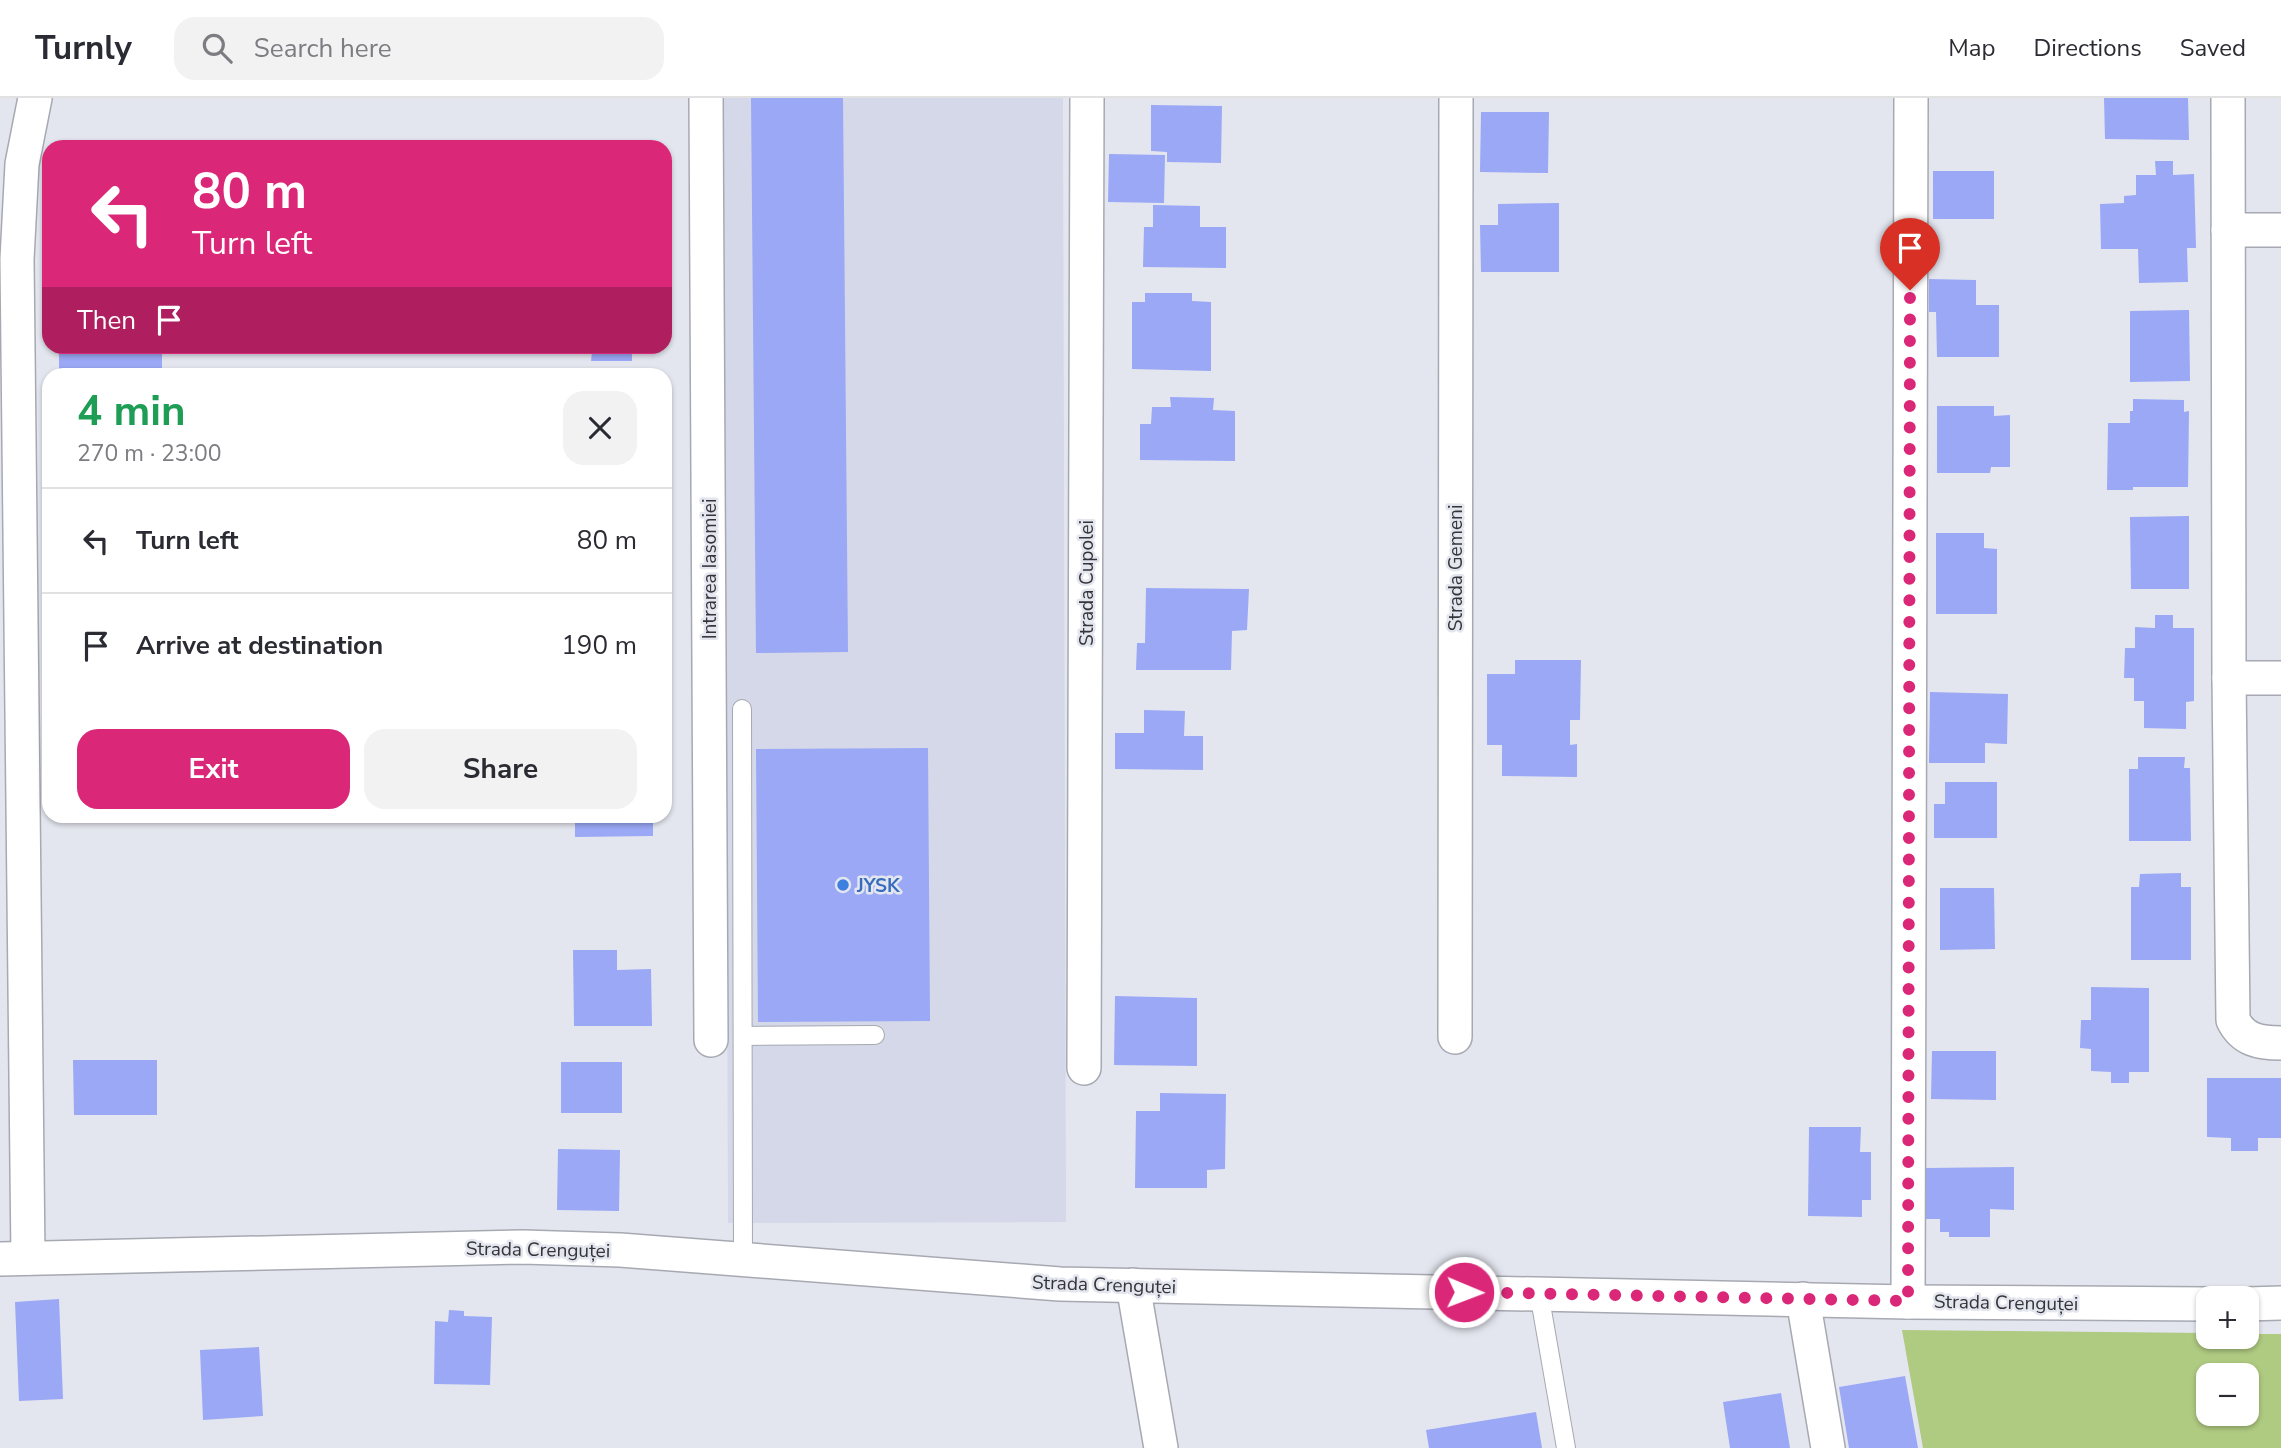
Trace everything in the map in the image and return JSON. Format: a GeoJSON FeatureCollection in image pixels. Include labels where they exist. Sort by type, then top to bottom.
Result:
{"type":"FeatureCollection","features":[{"type":"Feature","properties":{"kind":"street"},"geometry":{"type":"LineString","coordinates":[[14,1258],[17,258],[22,164],[35,98]]}},
{"type":"Feature","properties":{"kind":"street","name":"Intrarea Iasomiei"},"geometry":{"type":"LineString","coordinates":[[706,98],[727,1038]]}},
{"type":"Feature","properties":{"kind":"street","name":"Strada Cupolei"},"geometry":{"type":"LineString","coordinates":[[1084,1068],[1087,98]]}},
{"type":"Feature","properties":{"kind":"street","name":"Strada Gemeni"},"geometry":{"type":"LineString","coordinates":[[1455,1038],[1456,98]]}},
{"type":"Feature","properties":{"kind":"street"},"geometry":{"type":"LineString","coordinates":[[1908,1301],[1911,98]]}},
{"type":"Feature","properties":{"kind":"street"},"geometry":{"type":"LineString","coordinates":[[2228,98],[2229,678],[2233,1020],[2238,1030],[2254,1041],[2281,1044]]}},
{"type":"Feature","properties":{"kind":"street"},"geometry":{"type":"LineString","coordinates":[[2228,230],[2281,230]]}},
{"type":"Feature","properties":{"kind":"street"},"geometry":{"type":"LineString","coordinates":[[2229,678],[2281,678]]}},
{"type":"Feature","properties":{"kind":"street","name":"Strada Crenguței"},"geometry":{"type":"LineString","coordinates":[[14,1258],[523,1247],[620,1250],[1060,1284],[1908,1301],[2196,1304]]}},
{"type":"Feature","properties":{"kind":"street"},"geometry":{"type":"LineString","coordinates":[[1133,1285],[1161,1448]]}},
{"type":"Feature","properties":{"kind":"street"},"geometry":{"type":"LineString","coordinates":[[1803,1299],[1828,1448]]}},
{"type":"Feature","properties":{"kind":"street"},"geometry":{"type":"LineString","coordinates":[[2259,1304],[2281,1303]]}},
{"type":"Feature","properties":{"kind":"lane"},"geometry":{"type":"LineString","coordinates":[[742,709],[727,1038],[743,1260]]}},
{"type":"Feature","properties":{"kind":"lane"},"geometry":{"type":"LineString","coordinates":[[727,1038],[875,1035]]}},
{"type":"Feature","properties":{"kind":"lane"},"geometry":{"type":"LineString","coordinates":[[1539,1293],[1566,1448]]}},
{"type":"Feature","properties":{"kind":"shaded area"},"geometry":{"type":"Polygon","coordinates":[[[724,98],[1063,98],[1066,1222],[728,1223],[724,98]]]}},
{"type":"Feature","properties":{"kind":"green space"},"geometry":{"type":"Polygon","coordinates":[[[1902,1330],[2196,1333],[2196,1349],[2259,1349],[2259,1334],[2281,1334],[2281,1448],[1923,1448],[1902,1330]]]}},
{"type":"Feature","properties":{"kind":"building"},"geometry":{"type":"Polygon","coordinates":[[[751,98],[843,98],[848,652],[756,653],[751,98]]]}},
{"type":"Feature","properties":{"kind":"building"},"geometry":{"type":"Polygon","coordinates":[[[2104,98],[2188,98],[2189,140],[2105,139],[2104,98]]]}},
{"type":"Feature","properties":{"kind":"building"},"geometry":{"type":"Polygon","coordinates":[[[1151,105],[1222,106],[1221,163],[1167,162],[1167,152],[1151,151],[1151,105]]]}},
{"type":"Feature","properties":{"kind":"building"},"geometry":{"type":"Polygon","coordinates":[[[1481,112],[1549,112],[1548,173],[1480,172],[1481,112]]]}},
{"type":"Feature","properties":{"kind":"building"},"geometry":{"type":"Polygon","coordinates":[[[1109,154],[1165,155],[1164,203],[1108,202],[1109,154]]]}},
{"type":"Feature","properties":{"kind":"building"},"geometry":{"type":"Polygon","coordinates":[[[2155,161],[2173,161],[2173,175],[2194,174],[2196,248],[2187,248],[2188,282],[2139,283],[2138,249],[2101,249],[2100,204],[2124,203],[2124,196],[2136,195],[2136,175],[2156,175],[2155,161]]]}},
{"type":"Feature","properties":{"kind":"building"},"geometry":{"type":"Polygon","coordinates":[[[1933,171],[1994,171],[1994,219],[1933,219],[1933,171]]]}},
{"type":"Feature","properties":{"kind":"building"},"geometry":{"type":"Polygon","coordinates":[[[1559,203],[1559,272],[1481,272],[1480,225],[1498,225],[1498,204],[1559,203]]]}},
{"type":"Feature","properties":{"kind":"building"},"geometry":{"type":"Polygon","coordinates":[[[1153,205],[1200,206],[1200,227],[1226,227],[1226,268],[1143,267],[1144,227],[1153,227],[1153,205]]]}},
{"type":"Feature","properties":{"kind":"building"},"geometry":{"type":"Polygon","coordinates":[[[1929,279],[1976,280],[1976,305],[1999,305],[1999,357],[1937,357],[1936,312],[1929,312],[1929,279]]]}},
{"type":"Feature","properties":{"kind":"building"},"geometry":{"type":"Polygon","coordinates":[[[1145,293],[1192,293],[1192,301],[1211,302],[1211,371],[1132,369],[1132,302],[1145,302],[1145,293]]]}},
{"type":"Feature","properties":{"kind":"building"},"geometry":{"type":"Polygon","coordinates":[[[2189,310],[2190,381],[2130,382],[2130,311],[2189,310]]]}},
{"type":"Feature","properties":{"kind":"building"},"geometry":{"type":"Polygon","coordinates":[[[59,354],[162,354],[162,368],[59,368],[59,354]]]}},
{"type":"Feature","properties":{"kind":"building"},"geometry":{"type":"Polygon","coordinates":[[[592,354],[632,354],[632,361],[591,361],[592,354]]]}},
{"type":"Feature","properties":{"kind":"building"},"geometry":{"type":"Polygon","coordinates":[[[1170,397],[1214,398],[1213,410],[1235,411],[1235,461],[1140,460],[1140,424],[1151,424],[1152,407],[1171,407],[1170,397]]]}},
{"type":"Feature","properties":{"kind":"building"},"geometry":{"type":"Polygon","coordinates":[[[2133,399],[2184,400],[2184,412],[2189,411],[2188,487],[2107,490],[2108,423],[2130,423],[2133,399]]]}},
{"type":"Feature","properties":{"kind":"building"},"geometry":{"type":"Polygon","coordinates":[[[1937,406],[1994,406],[1994,416],[2010,415],[2010,467],[1991,467],[1990,473],[1937,473],[1937,406]]]}},
{"type":"Feature","properties":{"kind":"building"},"geometry":{"type":"Polygon","coordinates":[[[2189,516],[2189,589],[2131,589],[2130,517],[2189,516]]]}},
{"type":"Feature","properties":{"kind":"building"},"geometry":{"type":"Polygon","coordinates":[[[1936,533],[1984,533],[1984,548],[1997,549],[1997,614],[1936,614],[1936,533]]]}},
{"type":"Feature","properties":{"kind":"building"},"geometry":{"type":"Polygon","coordinates":[[[1146,588],[1249,589],[1247,630],[1232,631],[1231,670],[1136,670],[1137,643],[1145,643],[1146,588]]]}},
{"type":"Feature","properties":{"kind":"building"},"geometry":{"type":"Polygon","coordinates":[[[2155,615],[2173,615],[2173,628],[2194,628],[2194,701],[2186,702],[2186,729],[2144,728],[2144,701],[2134,701],[2134,678],[2124,678],[2125,648],[2135,648],[2135,627],[2155,628],[2155,615]]]}},
{"type":"Feature","properties":{"kind":"building"},"geometry":{"type":"Polygon","coordinates":[[[1515,660],[1581,660],[1580,720],[1570,720],[1570,745],[1577,744],[1577,777],[1502,776],[1502,745],[1487,745],[1487,674],[1515,674],[1515,660]]]}},
{"type":"Feature","properties":{"kind":"building"},"geometry":{"type":"Polygon","coordinates":[[[1930,692],[2008,694],[2007,744],[1985,743],[1985,763],[1929,763],[1930,692]]]}},
{"type":"Feature","properties":{"kind":"building"},"geometry":{"type":"Polygon","coordinates":[[[1144,710],[1185,711],[1184,736],[1203,736],[1203,770],[1115,769],[1115,733],[1144,733],[1144,710]]]}},
{"type":"Feature","properties":{"kind":"building","name":"JYSK"},"geometry":{"type":"Polygon","coordinates":[[[928,748],[930,1021],[758,1022],[756,749],[928,748]]]}},
{"type":"Feature","properties":{"kind":"building"},"geometry":{"type":"Polygon","coordinates":[[[2138,757],[2185,757],[2184,768],[2190,768],[2191,841],[2129,841],[2129,769],[2138,769],[2138,757]]]}},
{"type":"Feature","properties":{"kind":"building"},"geometry":{"type":"Polygon","coordinates":[[[1945,782],[1997,782],[1997,838],[1934,838],[1934,804],[1945,804],[1945,782]]]}},
{"type":"Feature","properties":{"kind":"building"},"geometry":{"type":"Polygon","coordinates":[[[575,823],[653,823],[653,836],[575,837],[575,823]]]}},
{"type":"Feature","properties":{"kind":"building"},"geometry":{"type":"Polygon","coordinates":[[[2181,873],[2181,887],[2191,887],[2191,960],[2131,960],[2131,887],[2139,887],[2140,874],[2181,873]]]}},
{"type":"Feature","properties":{"kind":"building"},"geometry":{"type":"Polygon","coordinates":[[[1940,888],[1994,888],[1995,949],[1940,950],[1940,888]]]}},
{"type":"Feature","properties":{"kind":"building"},"geometry":{"type":"Polygon","coordinates":[[[573,950],[617,950],[617,970],[651,969],[652,1026],[574,1026],[573,950]]]}},
{"type":"Feature","properties":{"kind":"building"},"geometry":{"type":"Polygon","coordinates":[[[2091,987],[2149,988],[2149,1072],[2129,1072],[2129,1083],[2111,1083],[2111,1072],[2091,1071],[2091,1049],[2080,1048],[2081,1020],[2091,1020],[2091,987]]]}},
{"type":"Feature","properties":{"kind":"building"},"geometry":{"type":"Polygon","coordinates":[[[1115,996],[1197,998],[1197,1066],[1114,1065],[1115,996]]]}},
{"type":"Feature","properties":{"kind":"building"},"geometry":{"type":"Polygon","coordinates":[[[1932,1051],[1996,1051],[1996,1100],[1931,1099],[1932,1051]]]}},
{"type":"Feature","properties":{"kind":"building"},"geometry":{"type":"Polygon","coordinates":[[[73,1060],[157,1060],[157,1115],[74,1115],[73,1060]]]}},
{"type":"Feature","properties":{"kind":"building"},"geometry":{"type":"Polygon","coordinates":[[[561,1062],[622,1062],[622,1113],[561,1113],[561,1062]]]}},
{"type":"Feature","properties":{"kind":"building"},"geometry":{"type":"Polygon","coordinates":[[[2207,1078],[2281,1078],[2281,1138],[2258,1138],[2258,1151],[2231,1151],[2231,1138],[2207,1137],[2207,1078]]]}},
{"type":"Feature","properties":{"kind":"building"},"geometry":{"type":"Polygon","coordinates":[[[1160,1093],[1226,1094],[1225,1169],[1207,1170],[1207,1188],[1135,1188],[1136,1111],[1160,1111],[1160,1093]]]}},
{"type":"Feature","properties":{"kind":"building"},"geometry":{"type":"Polygon","coordinates":[[[1809,1127],[1861,1127],[1860,1152],[1871,1152],[1871,1200],[1862,1200],[1862,1217],[1808,1216],[1809,1127]]]}},
{"type":"Feature","properties":{"kind":"building"},"geometry":{"type":"Polygon","coordinates":[[[558,1149],[620,1150],[619,1211],[557,1210],[558,1149]]]}},
{"type":"Feature","properties":{"kind":"building"},"geometry":{"type":"Polygon","coordinates":[[[2014,1167],[2014,1210],[1990,1209],[1990,1237],[1949,1237],[1949,1232],[1940,1232],[1940,1219],[1925,1219],[1925,1168],[2014,1167]]]}},
{"type":"Feature","properties":{"kind":"building"},"geometry":{"type":"Polygon","coordinates":[[[59,1299],[63,1399],[19,1401],[15,1302],[59,1299]]]}},
{"type":"Feature","properties":{"kind":"building"},"geometry":{"type":"Polygon","coordinates":[[[449,1310],[464,1311],[464,1316],[492,1317],[490,1385],[434,1384],[435,1321],[448,1322],[449,1310]]]}},
{"type":"Feature","properties":{"kind":"building"},"geometry":{"type":"Polygon","coordinates":[[[259,1347],[263,1416],[203,1420],[200,1350],[259,1347]]]}},
{"type":"Feature","properties":{"kind":"building"},"geometry":{"type":"Polygon","coordinates":[[[1905,1376],[1918,1448],[1849,1448],[1839,1387],[1905,1376]]]}},
{"type":"Feature","properties":{"kind":"building"},"geometry":{"type":"Polygon","coordinates":[[[1781,1393],[1790,1448],[1730,1448],[1723,1402],[1781,1393]]]}},
{"type":"Feature","properties":{"kind":"building"},"geometry":{"type":"Polygon","coordinates":[[[1536,1412],[1542,1448],[1429,1448],[1426,1430],[1536,1412]]]}},
{"type":"Feature","properties":{"kind":"place","name":"JYSK"},"geometry":{"type":"Point","coordinates":[843,885]}},
{"type":"Feature","properties":{"kind":"route"},"geometry":{"type":"LineString","coordinates":[[1464,1292],[1908,1301],[1910,290]]}}]}
